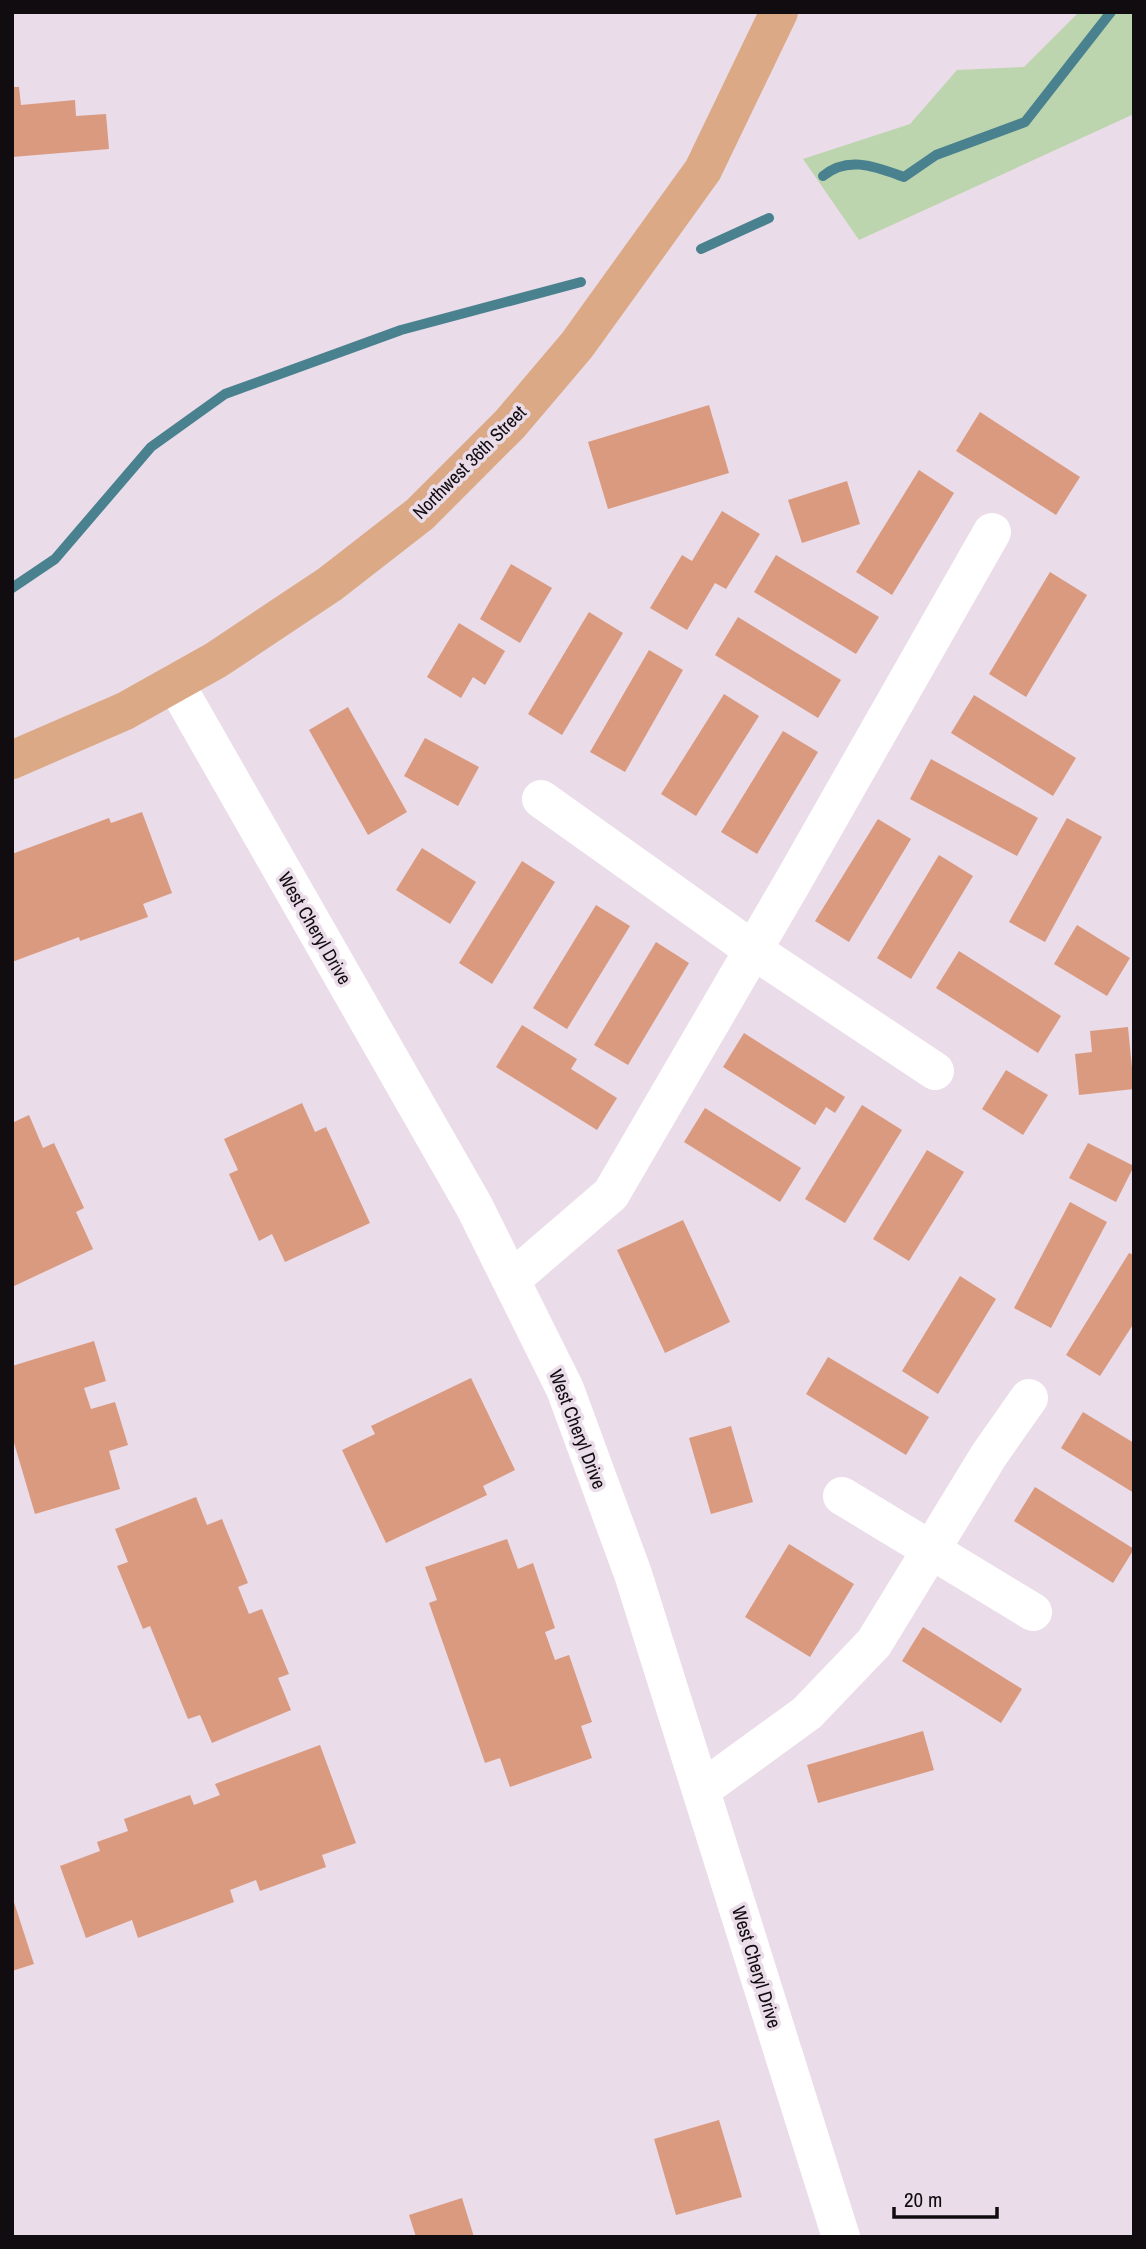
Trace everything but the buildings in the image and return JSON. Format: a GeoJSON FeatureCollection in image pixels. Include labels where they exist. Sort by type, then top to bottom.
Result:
{"type":"FeatureCollection","features":[{"type":"Feature","properties":{"kind":"main road","name":"Northwest 36th Street"},"geometry":{"type":"LineString","coordinates":[[12,760],[125,711],[216,660],[340,576],[419,514],[510,424],[577,345],[704,170],[779,12]]}},
{"type":"Feature","properties":{"kind":"street"},"geometry":{"type":"LineString","coordinates":[[511,1280],[611,1194],[754,950],[992,532]]}},
{"type":"Feature","properties":{"kind":"street","name":"West Cheryl Drive"},"geometry":{"type":"LineString","coordinates":[[175,683],[474,1206],[565,1389],[633,1574],[841,2237]]}},
{"type":"Feature","properties":{"kind":"street"},"geometry":{"type":"LineString","coordinates":[[541,799],[754,950],[935,1071]]}},
{"type":"Feature","properties":{"kind":"street"},"geometry":{"type":"LineString","coordinates":[[701,1790],[807,1713],[874,1643],[989,1455],[1029,1398]]}},
{"type":"Feature","properties":{"kind":"street"},"geometry":{"type":"LineString","coordinates":[[842,1496],[1033,1612]]}},
{"type":"Feature","properties":{"kind":"green space"},"geometry":{"type":"Polygon","coordinates":[[[1079,12],[1134,12],[1134,114],[859,240],[803,159],[910,124],[957,70],[1024,67],[1079,12]]]}},
{"type":"Feature","properties":{"kind":"waterway"},"geometry":{"type":"LineString","coordinates":[[823,176],[852,164],[873,167],[904,177],[936,155],[1025,122],[1111,12]]}},
{"type":"Feature","properties":{"kind":"waterway"},"geometry":{"type":"LineString","coordinates":[[701,249],[769,218]]}},
{"type":"Feature","properties":{"kind":"waterway"},"geometry":{"type":"LineString","coordinates":[[12,588],[55,559],[151,447],[225,394],[401,330],[581,282]]}}]}
